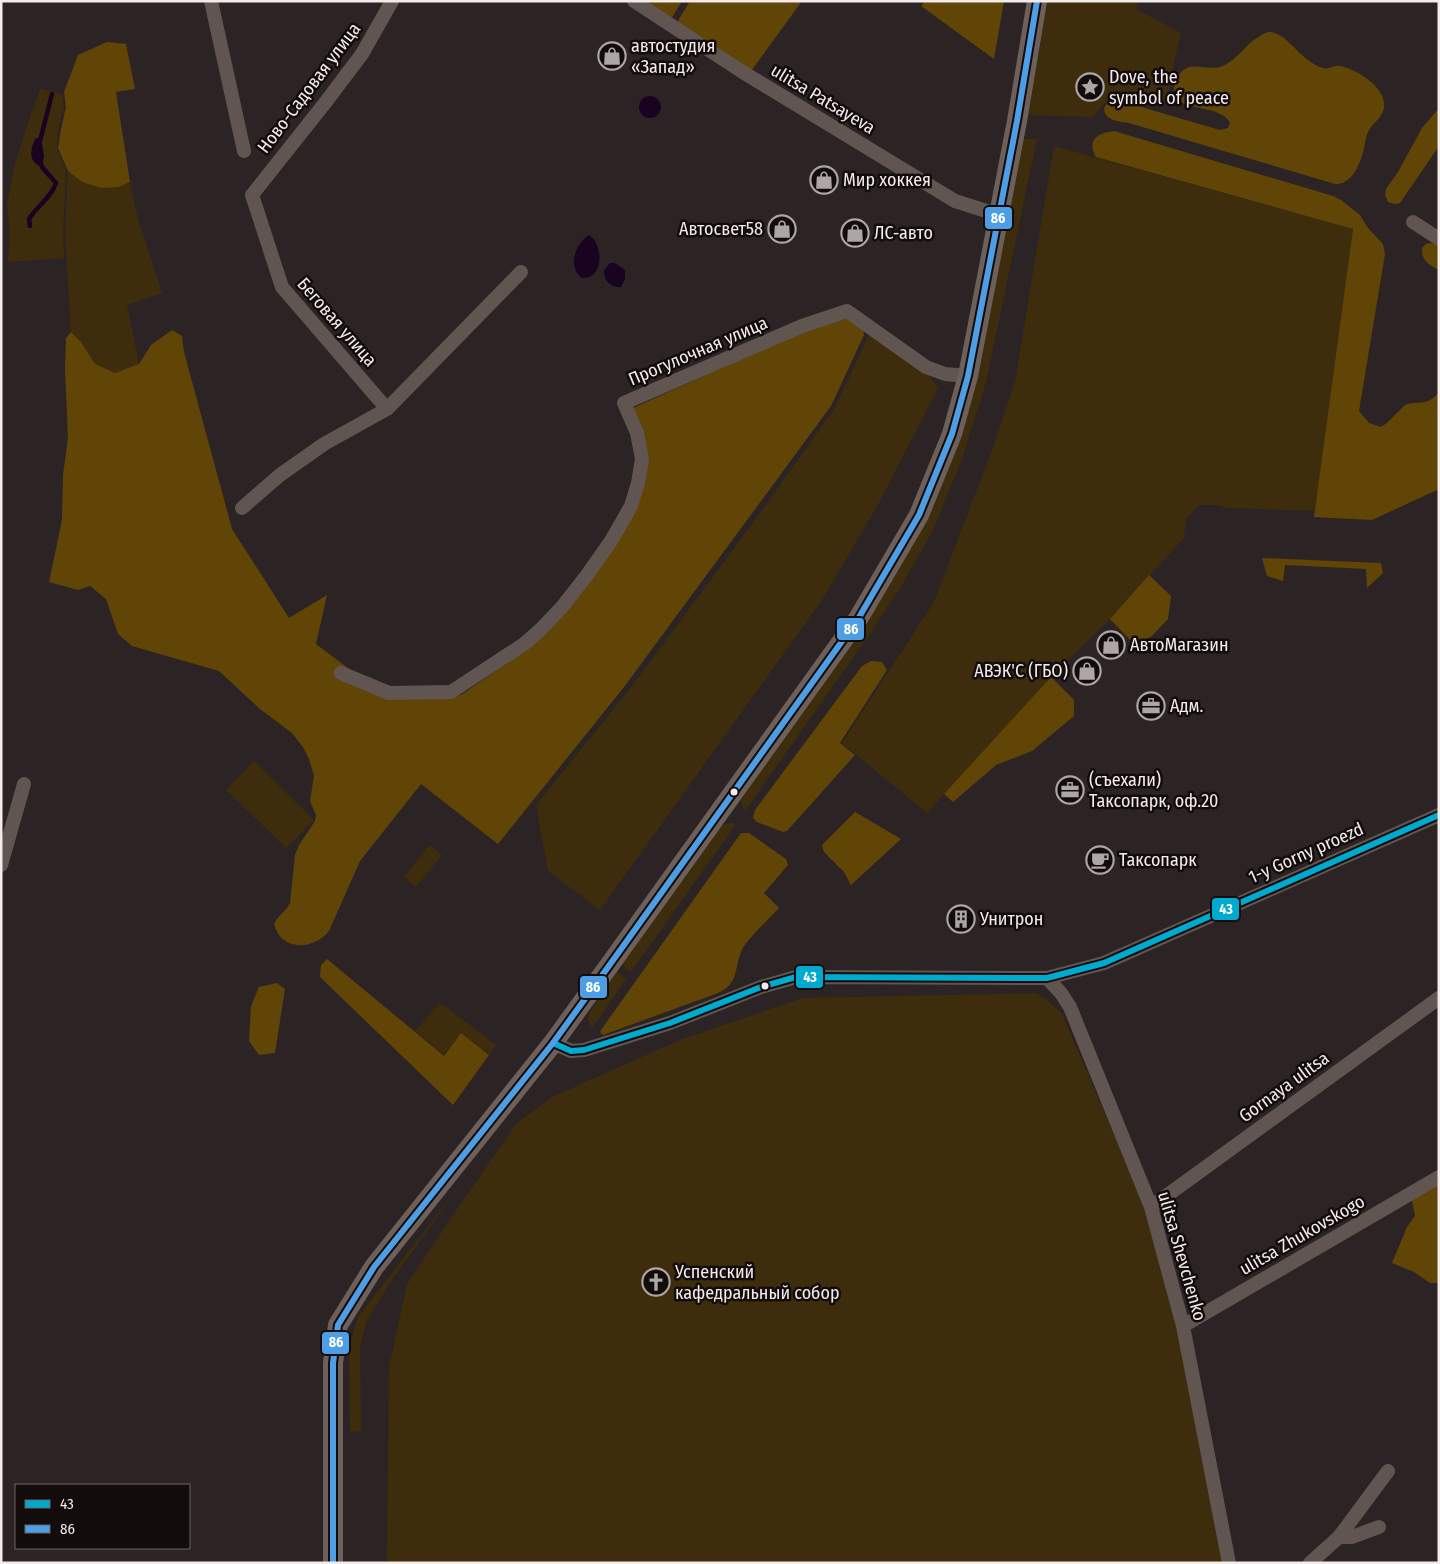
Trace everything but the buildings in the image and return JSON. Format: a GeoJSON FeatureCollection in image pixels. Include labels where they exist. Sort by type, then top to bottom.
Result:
{"type":"FeatureCollection","features":[{"type":"Feature","properties":{"kind":"main road"},"geometry":{"type":"LineString","coordinates":[[333,1563],[333,1363],[338,1325],[374,1267],[553,1043],[858,619],[920,515],[952,434],[968,376],[1037,1]]}},
{"type":"Feature","properties":{"kind":"street"},"geometry":{"type":"LineString","coordinates":[[211,1],[244,151]]}},
{"type":"Feature","properties":{"kind":"street","name":"Ново-Садовая улица"},"geometry":{"type":"LineString","coordinates":[[252,195],[325,104],[362,54],[392,1]]}},
{"type":"Feature","properties":{"kind":"street","name":"ulitsa Patsayeva"},"geometry":{"type":"LineString","coordinates":[[634,1],[741,71],[956,201],[999,215]]}},
{"type":"Feature","properties":{"kind":"street","name":"Беговая улица"},"geometry":{"type":"LineString","coordinates":[[252,195],[282,287],[387,409]]}},
{"type":"Feature","properties":{"kind":"street"},"geometry":{"type":"LineString","coordinates":[[1413,222],[1439,239]]}},
{"type":"Feature","properties":{"kind":"street"},"geometry":{"type":"LineString","coordinates":[[242,508],[280,475],[324,444],[387,409],[521,272]]}},
{"type":"Feature","properties":{"kind":"street","name":"Прогулочная улица"},"geometry":{"type":"LineString","coordinates":[[341,673],[389,693],[451,692],[524,644],[540,630],[562,607],[587,575],[611,541],[631,506],[638,483],[642,459],[637,433],[624,403],[802,326],[847,311],[926,367],[945,374],[968,376]]}},
{"type":"Feature","properties":{"kind":"street"},"geometry":{"type":"LineString","coordinates":[[1,865],[24,784]]}},
{"type":"Feature","properties":{"kind":"street","name":"1-y Gorny proezd"},"geometry":{"type":"LineString","coordinates":[[553,1043],[571,1051],[584,1050],[670,1023],[761,987],[796,977],[1047,978],[1104,963],[1439,815]]}},
{"type":"Feature","properties":{"kind":"street","name":"ulitsa Shevchenko"},"geometry":{"type":"LineString","coordinates":[[1047,978],[1061,993],[1070,1007],[1151,1206],[1183,1326],[1229,1563]]}},
{"type":"Feature","properties":{"kind":"street","name":"Gornaya ulitsa"},"geometry":{"type":"LineString","coordinates":[[1151,1206],[1439,998]]}},
{"type":"Feature","properties":{"kind":"street","name":"ulitsa Zhukovskogo"},"geometry":{"type":"LineString","coordinates":[[1183,1326],[1439,1177]]}},
{"type":"Feature","properties":{"kind":"street"},"geometry":{"type":"LineString","coordinates":[[1310,1563],[1339,1537],[1388,1471]]}},
{"type":"Feature","properties":{"kind":"street"},"geometry":{"type":"LineString","coordinates":[[1339,1537],[1352,1537],[1379,1528]]}},
{"type":"Feature","properties":{"kind":"shaded area"},"geometry":{"type":"Polygon","coordinates":[[[640,1],[682,1],[670,21],[640,1]]]}},
{"type":"Feature","properties":{"kind":"shaded area"},"geometry":{"type":"Polygon","coordinates":[[[690,1],[802,1],[751,71],[676,24],[690,1]]]}},
{"type":"Feature","properties":{"kind":"shaded area"},"geometry":{"type":"Polygon","coordinates":[[[925,1],[1004,1],[994,59],[921,6],[925,1]]]}},
{"type":"Feature","properties":{"kind":"shaded area"},"geometry":{"type":"Polygon","coordinates":[[[1046,1],[1140,1],[1136,9],[1181,33],[1167,103],[1112,94],[1093,117],[1026,115],[1046,1]]]}},
{"type":"Feature","properties":{"kind":"shaded area"},"geometry":{"type":"Polygon","coordinates":[[[1268,32],[1285,39],[1303,56],[1318,66],[1327,68],[1339,66],[1362,75],[1381,93],[1384,108],[1381,116],[1369,130],[1356,170],[1345,182],[1335,184],[1117,121],[1106,115],[1105,106],[1110,101],[1118,98],[1148,109],[1220,130],[1228,128],[1230,122],[1224,116],[1214,111],[1186,105],[1177,97],[1174,86],[1177,76],[1191,67],[1215,68],[1225,65],[1255,39],[1268,32]]]}},
{"type":"Feature","properties":{"kind":"shaded area"},"geometry":{"type":"Polygon","coordinates":[[[107,42],[126,44],[135,89],[116,92],[130,182],[119,187],[101,188],[82,182],[68,171],[58,148],[66,107],[64,92],[78,55],[107,42]]]}},
{"type":"Feature","properties":{"kind":"shaded area"},"geometry":{"type":"Polygon","coordinates":[[[40,89],[62,94],[64,108],[58,128],[57,149],[66,171],[63,232],[64,258],[8,262],[10,232],[7,204],[15,163],[40,89]]]}},
{"type":"Feature","properties":{"kind":"shaded area"},"geometry":{"type":"Polygon","coordinates":[[[650,96],[658,99],[661,107],[658,115],[650,118],[642,115],[639,107],[642,99],[650,96]]]}},
{"type":"Feature","properties":{"kind":"shaded area"},"geometry":{"type":"Polygon","coordinates":[[[1439,108],[1439,146],[1400,203],[1388,202],[1385,195],[1386,189],[1398,172],[1422,128],[1439,108]]]}},
{"type":"Feature","properties":{"kind":"shaded area"},"geometry":{"type":"Polygon","coordinates":[[[1114,131],[1333,196],[1360,215],[1368,228],[1383,244],[1385,254],[1359,411],[1369,423],[1381,427],[1405,405],[1431,400],[1439,392],[1439,489],[1372,520],[1314,517],[1353,229],[1096,157],[1092,146],[1095,138],[1114,131]]]}},
{"type":"Feature","properties":{"kind":"shaded area"},"geometry":{"type":"Polygon","coordinates":[[[41,137],[44,156],[42,167],[34,162],[31,155],[35,139],[41,137]]]}},
{"type":"Feature","properties":{"kind":"shaded area"},"geometry":{"type":"Polygon","coordinates":[[[1022,139],[1037,139],[986,382],[963,456],[934,528],[901,587],[869,635],[745,811],[742,805],[742,797],[924,523],[1022,139]]]}},
{"type":"Feature","properties":{"kind":"shaded area"},"geometry":{"type":"Polygon","coordinates":[[[1054,146],[1353,229],[1315,511],[1199,505],[1186,519],[1184,538],[1110,619],[1051,677],[927,813],[842,743],[934,602],[994,445],[1015,382],[1054,146]]]}},
{"type":"Feature","properties":{"kind":"shaded area"},"geometry":{"type":"Polygon","coordinates":[[[68,171],[82,182],[119,187],[130,182],[137,215],[162,293],[127,305],[139,364],[115,373],[95,364],[81,342],[71,332],[65,232],[68,171]]]}},
{"type":"Feature","properties":{"kind":"shaded area"},"geometry":{"type":"Polygon","coordinates":[[[589,235],[594,240],[599,253],[598,268],[589,277],[582,278],[577,273],[574,262],[580,244],[589,235]]]}},
{"type":"Feature","properties":{"kind":"shaded area"},"geometry":{"type":"Polygon","coordinates":[[[1430,243],[1439,245],[1439,270],[1429,264],[1423,256],[1422,248],[1430,243]]]}},
{"type":"Feature","properties":{"kind":"shaded area"},"geometry":{"type":"Polygon","coordinates":[[[610,263],[615,263],[625,270],[625,279],[621,287],[611,285],[606,280],[604,270],[610,263]]]}},
{"type":"Feature","properties":{"kind":"shaded area"},"geometry":{"type":"Polygon","coordinates":[[[849,318],[863,328],[864,335],[831,406],[624,687],[498,844],[421,784],[360,861],[329,931],[323,937],[307,945],[291,944],[283,940],[274,924],[290,903],[295,855],[299,845],[315,821],[316,815],[310,801],[314,776],[303,747],[292,733],[260,709],[219,671],[132,646],[118,634],[106,599],[90,586],[78,590],[49,582],[62,520],[63,475],[68,438],[65,369],[66,338],[71,332],[81,342],[95,364],[115,373],[139,364],[151,345],[172,330],[182,336],[184,352],[232,529],[289,618],[327,595],[316,644],[390,700],[461,695],[529,648],[643,482],[633,408],[806,330],[849,318]]]}},
{"type":"Feature","properties":{"kind":"shaded area"},"geometry":{"type":"Polygon","coordinates":[[[870,332],[926,372],[938,388],[880,501],[822,600],[600,910],[548,871],[536,805],[629,690],[750,527],[835,408],[870,332]]]}},
{"type":"Feature","properties":{"kind":"shaded area"},"geometry":{"type":"Polygon","coordinates":[[[1262,558],[1381,563],[1383,573],[1367,588],[1366,569],[1285,565],[1283,581],[1267,576],[1262,558]]]}},
{"type":"Feature","properties":{"kind":"shaded area"},"geometry":{"type":"Polygon","coordinates":[[[1149,575],[1171,596],[1168,619],[1151,637],[1133,643],[1110,619],[1149,575]]]}},
{"type":"Feature","properties":{"kind":"shaded area"},"geometry":{"type":"Polygon","coordinates":[[[871,661],[882,662],[887,670],[840,743],[855,755],[787,831],[783,832],[757,822],[753,818],[755,810],[862,666],[871,661]]]}},
{"type":"Feature","properties":{"kind":"shaded area"},"geometry":{"type":"Polygon","coordinates":[[[1051,677],[1074,700],[1074,716],[1032,751],[996,765],[953,802],[944,794],[1051,677]]]}},
{"type":"Feature","properties":{"kind":"shaded area"},"geometry":{"type":"Polygon","coordinates":[[[254,761],[314,820],[286,848],[226,790],[254,761]]]}},
{"type":"Feature","properties":{"kind":"shaded area"},"geometry":{"type":"Polygon","coordinates":[[[855,812],[901,839],[851,885],[844,872],[824,852],[822,845],[855,812]]]}},
{"type":"Feature","properties":{"kind":"shaded area"},"geometry":{"type":"Polygon","coordinates":[[[724,824],[736,824],[631,972],[622,965],[716,832],[724,824]]]}},
{"type":"Feature","properties":{"kind":"shaded area"},"geometry":{"type":"Polygon","coordinates":[[[741,833],[749,833],[786,859],[788,865],[764,893],[779,908],[754,933],[743,948],[730,984],[718,993],[603,1035],[600,1032],[601,1030],[741,833]]]}},
{"type":"Feature","properties":{"kind":"shaded area"},"geometry":{"type":"Polygon","coordinates":[[[429,845],[442,855],[416,887],[404,877],[429,845]]]}},
{"type":"Feature","properties":{"kind":"shaded area"},"geometry":{"type":"Polygon","coordinates":[[[327,959],[444,1056],[461,1033],[489,1055],[453,1105],[320,977],[321,965],[327,959]]]}},
{"type":"Feature","properties":{"kind":"shaded area"},"geometry":{"type":"Polygon","coordinates":[[[617,972],[626,979],[592,1028],[588,1019],[589,1013],[617,972]]]}},
{"type":"Feature","properties":{"kind":"shaded area"},"geometry":{"type":"Polygon","coordinates":[[[277,983],[285,989],[275,1053],[259,1055],[249,1041],[251,1006],[259,987],[277,983]]]}},
{"type":"Feature","properties":{"kind":"shaded area"},"geometry":{"type":"Polygon","coordinates":[[[1037,993],[1061,1012],[1146,1209],[1177,1326],[1224,1563],[387,1563],[389,1368],[407,1284],[516,1124],[552,1097],[680,1040],[803,998],[1037,993]]]}},
{"type":"Feature","properties":{"kind":"shaded area"},"geometry":{"type":"Polygon","coordinates":[[[439,1004],[445,1006],[496,1045],[489,1054],[461,1033],[444,1055],[415,1031],[439,1004]]]}},
{"type":"Feature","properties":{"kind":"shaded area"},"geometry":{"type":"Polygon","coordinates":[[[1439,1183],[1439,1283],[1430,1283],[1414,1272],[1392,1263],[1407,1227],[1415,1216],[1412,1200],[1439,1183]]]}},
{"type":"Feature","properties":{"kind":"shaded area"},"geometry":{"type":"Polygon","coordinates":[[[461,1184],[391,1281],[366,1322],[360,1347],[361,1431],[350,1432],[349,1347],[358,1317],[461,1184]]]}},
{"type":"Feature","properties":{"kind":"waterway"},"geometry":{"type":"LineString","coordinates":[[40,141],[52,94]]}},
{"type":"Feature","properties":{"kind":"waterway"},"geometry":{"type":"LineString","coordinates":[[30,226],[29,219],[51,193],[56,183],[42,167],[41,163]]}},
{"type":"Feature","properties":{"kind":"transit line","name":"86"},"geometry":{"type":"LineString","coordinates":[[333,1563],[333,1363],[338,1325],[374,1267],[553,1043],[858,619],[919,515],[952,434],[968,376],[1017,121],[1037,1]]}},
{"type":"Feature","properties":{"kind":"transit line","name":"43"},"geometry":{"type":"LineString","coordinates":[[553,1043],[571,1051],[584,1050],[670,1023],[761,987],[796,977],[1047,978],[1104,963],[1439,815]]}},
{"type":"Feature","properties":{"kind":"place","name":"автостудия «Запад»"},"geometry":{"type":"Point","coordinates":[612,56]}},
{"type":"Feature","properties":{"kind":"place","name":"Dove, the symbol of peace"},"geometry":{"type":"Point","coordinates":[1090,87]}},
{"type":"Feature","properties":{"kind":"place","name":"Мир хоккея"},"geometry":{"type":"Point","coordinates":[824,180]}},
{"type":"Feature","properties":{"kind":"place","name":"Автосвет58"},"geometry":{"type":"Point","coordinates":[782,229]}},
{"type":"Feature","properties":{"kind":"place","name":"ЛС-авто"},"geometry":{"type":"Point","coordinates":[855,233]}},
{"type":"Feature","properties":{"kind":"place","name":"АвтоМагазин"},"geometry":{"type":"Point","coordinates":[1111,645]}},
{"type":"Feature","properties":{"kind":"place","name":"АВЭК'С (ГБО)"},"geometry":{"type":"Point","coordinates":[1087,671]}},
{"type":"Feature","properties":{"kind":"place","name":"Адм."},"geometry":{"type":"Point","coordinates":[1151,706]}},
{"type":"Feature","properties":{"kind":"place","name":"(съехали) Таксопарк, оф.20"},"geometry":{"type":"Point","coordinates":[1070,790]}},
{"type":"Feature","properties":{"kind":"place","name":"Таксопарк"},"geometry":{"type":"Point","coordinates":[1100,860]}},
{"type":"Feature","properties":{"kind":"place","name":"Унитрон"},"geometry":{"type":"Point","coordinates":[961,919]}},
{"type":"Feature","properties":{"kind":"place","name":"Успенский кафедральный собор"},"geometry":{"type":"Point","coordinates":[656,1282]}}]}
